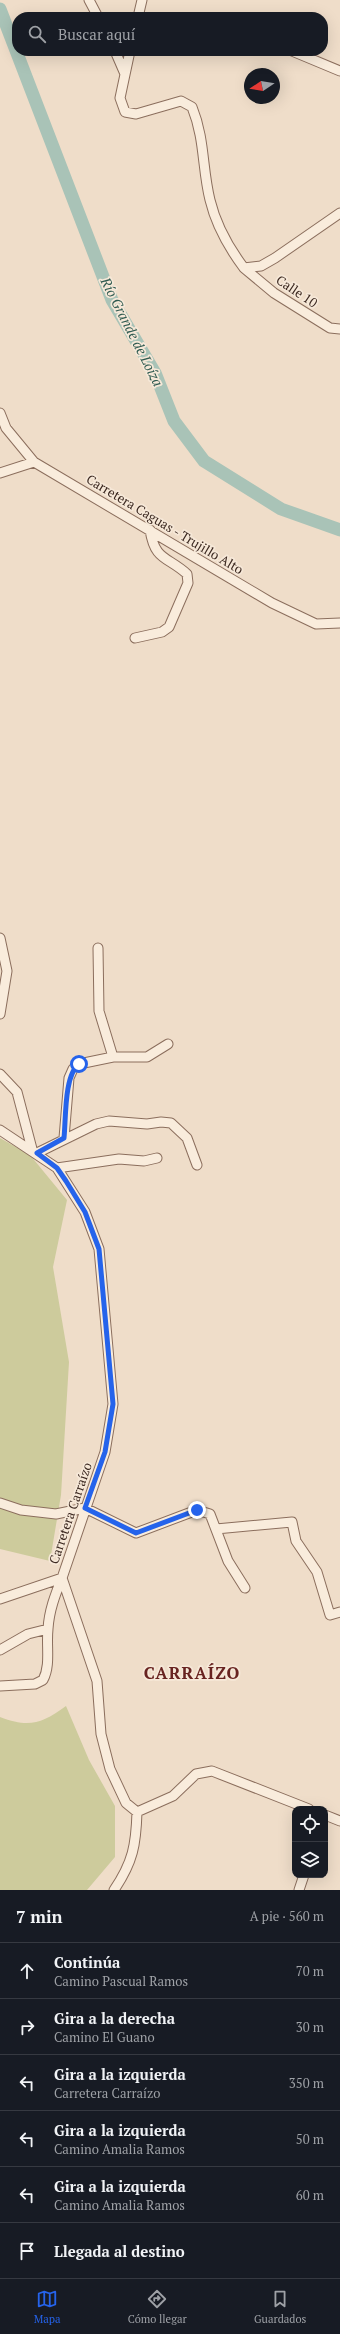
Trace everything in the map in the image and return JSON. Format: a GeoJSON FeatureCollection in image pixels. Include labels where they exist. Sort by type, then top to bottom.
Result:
{"type":"FeatureCollection","features":[{"type":"Feature","properties":{"kind":"street"},"geometry":{"type":"LineString","coordinates":[[89,0],[95,12]]}},
{"type":"Feature","properties":{"kind":"street"},"geometry":{"type":"LineString","coordinates":[[139,12],[142,0]]}},
{"type":"Feature","properties":{"kind":"street"},"geometry":{"type":"LineString","coordinates":[[117,56],[125,74]]}},
{"type":"Feature","properties":{"kind":"street"},"geometry":{"type":"LineString","coordinates":[[125,74],[129,56]]}},
{"type":"Feature","properties":{"kind":"street"},"geometry":{"type":"LineString","coordinates":[[304,56],[340,71]]}},
{"type":"Feature","properties":{"kind":"street","name":"Calle 10"},"geometry":{"type":"LineString","coordinates":[[125,74],[120,98],[125,112],[136,114],[181,101],[192,107],[200,126],[210,200],[228,246],[244,268],[274,293],[330,328],[340,328]]}},
{"type":"Feature","properties":{"kind":"street"},"geometry":{"type":"LineString","coordinates":[[244,268],[261,266],[268,262],[340,213]]}},
{"type":"Feature","properties":{"kind":"street","name":"Carretera Caguas - Trujillo Alto"},"geometry":{"type":"LineString","coordinates":[[0,413],[6,428],[34,462],[272,603],[316,624],[340,624]]}},
{"type":"Feature","properties":{"kind":"street"},"geometry":{"type":"LineString","coordinates":[[0,473],[34,462]]}},
{"type":"Feature","properties":{"kind":"street"},"geometry":{"type":"LineString","coordinates":[[135,638],[162,632],[169,627],[188,583],[187,574],[159,555],[152,546],[150,530]]}},
{"type":"Feature","properties":{"kind":"street"},"geometry":{"type":"LineString","coordinates":[[0,938],[7,971],[0,1014]]}},
{"type":"Feature","properties":{"kind":"street"},"geometry":{"type":"LineString","coordinates":[[98,948],[98,1011],[113,1057]]}},
{"type":"Feature","properties":{"kind":"street"},"geometry":{"type":"LineString","coordinates":[[64,1138],[69,1078],[73,1069],[79,1064],[113,1057],[147,1057],[168,1044]]}},
{"type":"Feature","properties":{"kind":"street"},"geometry":{"type":"LineString","coordinates":[[0,1074],[17,1092],[34,1151],[96,1124],[109,1121],[147,1124],[161,1122],[171,1123],[187,1138],[196,1161]]}},
{"type":"Feature","properties":{"kind":"street","name":"Carretera Carraízo"},"geometry":{"type":"LineString","coordinates":[[0,1130],[34,1151],[57,1168],[85,1212],[99,1249],[113,1404],[105,1452],[62,1578],[97,1681],[102,1734],[110,1769],[126,1803],[137,1812]]}},
{"type":"Feature","properties":{"kind":"street"},"geometry":{"type":"LineString","coordinates":[[57,1168],[119,1159],[144,1161],[157,1158]]}},
{"type":"Feature","properties":{"kind":"street"},"geometry":{"type":"LineString","coordinates":[[0,1503],[21,1510],[56,1514],[85,1508],[136,1533],[197,1510],[210,1514],[228,1561],[245,1588]]}},
{"type":"Feature","properties":{"kind":"street"},"geometry":{"type":"LineString","coordinates":[[216,1528],[292,1522],[296,1541],[317,1572],[330,1615],[340,1612]]}},
{"type":"Feature","properties":{"kind":"street"},"geometry":{"type":"LineString","coordinates":[[0,1599],[62,1578]]}},
{"type":"Feature","properties":{"kind":"street"},"geometry":{"type":"LineString","coordinates":[[0,1686],[35,1684],[42,1680],[47,1666],[48,1629],[53,1598],[62,1578]]}},
{"type":"Feature","properties":{"kind":"street"},"geometry":{"type":"LineString","coordinates":[[0,1650],[28,1634],[48,1629]]}},
{"type":"Feature","properties":{"kind":"street"},"geometry":{"type":"LineString","coordinates":[[114,1890],[126,1872],[133,1857],[137,1812],[173,1796],[196,1774],[212,1771],[300,1806]]}},
{"type":"Feature","properties":{"kind":"street"},"geometry":{"type":"LineString","coordinates":[[328,1816],[340,1821]]}},
{"type":"Feature","properties":{"kind":"street"},"geometry":{"type":"LineString","coordinates":[[299,1890],[303,1878]]}},
{"type":"Feature","properties":{"kind":"shaded area"},"geometry":{"type":"Polygon","coordinates":[[[0,1138],[30,1155],[67,1200],[53,1267],[69,1362],[61,1495],[50,1561],[0,1549],[0,1138]]]}},
{"type":"Feature","properties":{"kind":"shaded area"},"geometry":{"type":"Polygon","coordinates":[[[66,1706],[89,1760],[115,1806],[115,1857],[87,1890],[0,1890],[0,1717],[19,1722],[34,1722],[49,1717],[66,1706]]]}},
{"type":"Feature","properties":{"kind":"waterway","name":"Río Grande de Loíza"},"geometry":{"type":"LineString","coordinates":[[0,9],[12,40]]}},
{"type":"Feature","properties":{"kind":"waterway","name":"Río Grande de Loíza"},"geometry":{"type":"LineString","coordinates":[[18,56],[112,300],[155,373],[174,421],[204,461],[281,509],[340,530]]}},
{"type":"Feature","properties":{"kind":"district","name":"CARRAÍZO"},"geometry":{"type":"Point","coordinates":[192,1673]}},
{"type":"Feature","properties":{"kind":"route"},"geometry":{"type":"LineString","coordinates":[[79,1064],[73,1069],[69,1078],[64,1138],[37,1153],[57,1168],[66,1181],[85,1212],[99,1249],[113,1404],[105,1452],[85,1508],[136,1533],[197,1510]]}}]}
